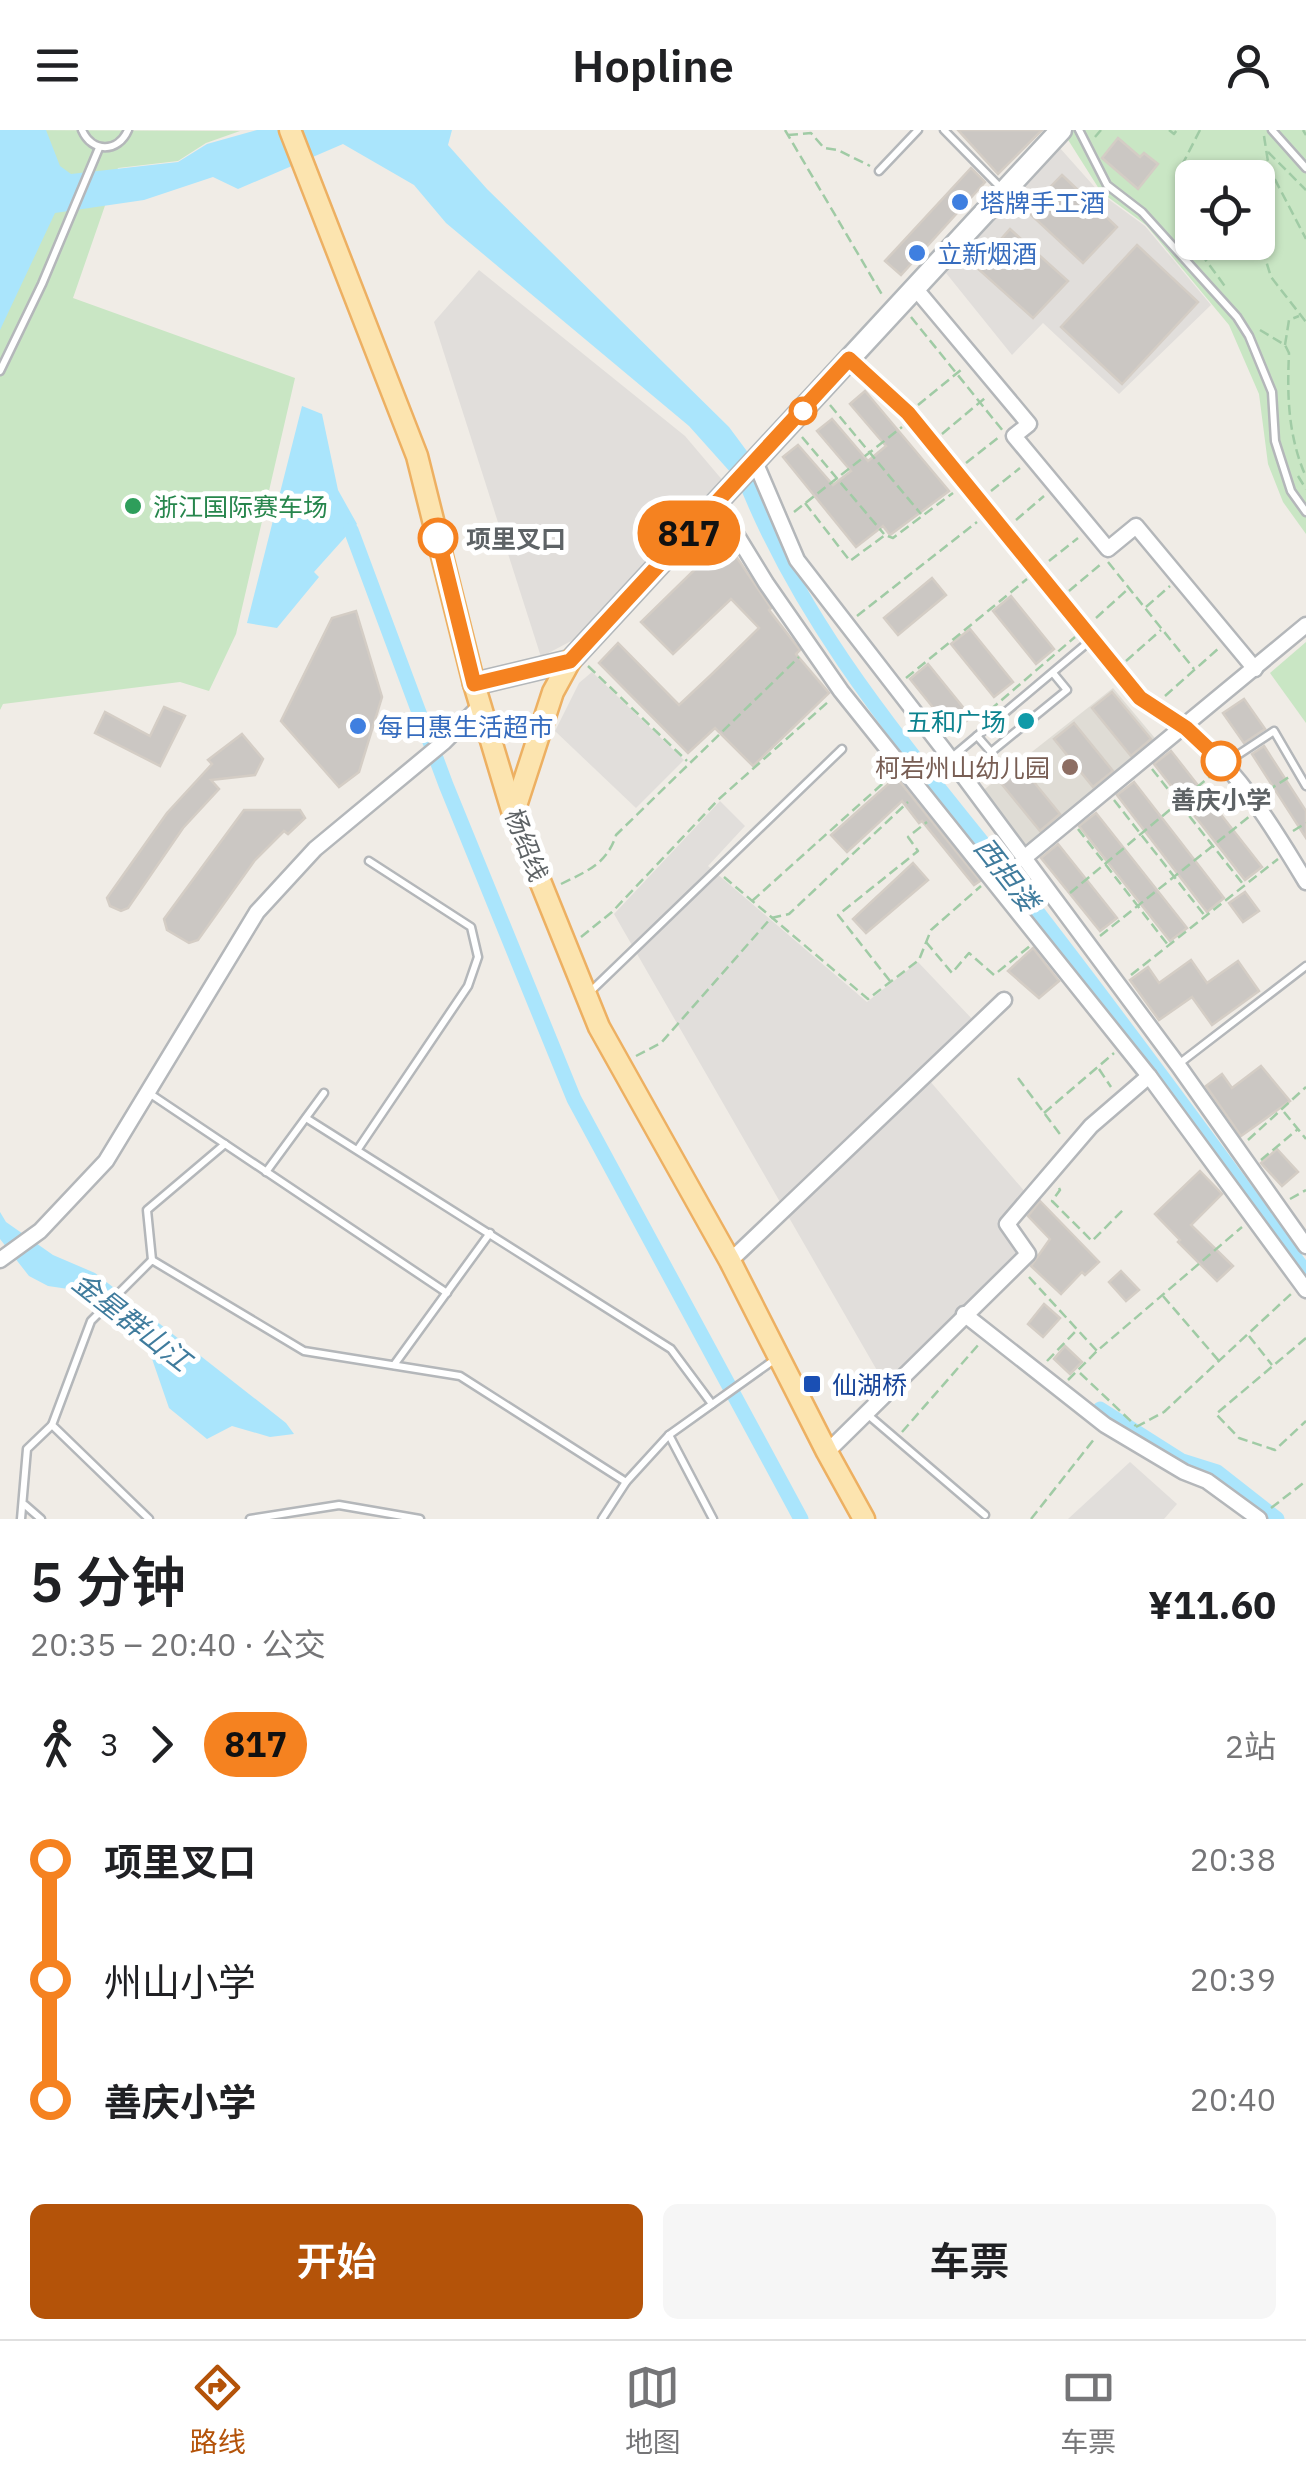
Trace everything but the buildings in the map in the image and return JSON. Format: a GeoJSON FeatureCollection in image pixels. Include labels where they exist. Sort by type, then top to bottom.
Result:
{"type":"FeatureCollection","features":[{"type":"Feature","properties":{"kind":"main road","name":"杨绍线"},"geometry":{"type":"LineString","coordinates":[[290,130],[417,456],[474,684],[513,814],[586,996],[864,1519]]}},
{"type":"Feature","properties":{"kind":"main road"},"geometry":{"type":"LineString","coordinates":[[513,814],[553,692],[573,658]]}},
{"type":"Feature","properties":{"kind":"street"},"geometry":{"type":"LineString","coordinates":[[474,684],[573,658],[1061,130]]}},
{"type":"Feature","properties":{"kind":"street"},"geometry":{"type":"LineString","coordinates":[[916,288],[1029,424],[1014,436],[1108,548],[1136,526],[1255,669]]}},
{"type":"Feature","properties":{"kind":"street"},"geometry":{"type":"LineString","coordinates":[[849,359],[910,416],[1140,698],[1186,728],[1224,764],[1256,804],[1306,882]]}},
{"type":"Feature","properties":{"kind":"street"},"geometry":{"type":"LineString","coordinates":[[756,464],[798,560],[1178,1065],[1306,1246]]}},
{"type":"Feature","properties":{"kind":"street"},"geometry":{"type":"LineString","coordinates":[[717,503],[766,583],[841,691],[1149,1076],[1304,1287]]}},
{"type":"Feature","properties":{"kind":"street"},"geometry":{"type":"LineString","coordinates":[[1024,858],[1306,626]]}},
{"type":"Feature","properties":{"kind":"street"},"geometry":{"type":"LineString","coordinates":[[2,1259],[40,1231],[106,1161],[257,912],[316,849],[482,706]]}},
{"type":"Feature","properties":{"kind":"street"},"geometry":{"type":"LineString","coordinates":[[730,1261],[1004,1000]]}},
{"type":"Feature","properties":{"kind":"street"},"geometry":{"type":"LineString","coordinates":[[827,1452],[1028,1254],[1007,1224],[1091,1126],[1149,1076]]}},
{"type":"Feature","properties":{"kind":"street"},"geometry":{"type":"LineString","coordinates":[[964,1314],[1106,1425],[1184,1472],[1207,1480],[1259,1519]]}},
{"type":"Feature","properties":{"kind":"lane"},"geometry":{"type":"LineString","coordinates":[[82,130],[87,140],[99,148],[112,148],[128,130]]}},
{"type":"Feature","properties":{"kind":"lane"},"geometry":{"type":"LineString","coordinates":[[879,170],[918,130]]}},
{"type":"Feature","properties":{"kind":"lane"},"geometry":{"type":"LineString","coordinates":[[944,130],[1004,192]]}},
{"type":"Feature","properties":{"kind":"lane"},"geometry":{"type":"LineString","coordinates":[[1079,130],[1108,185],[1142,212],[1238,318],[1249,336],[1272,392],[1275,441],[1291,491],[1306,512]]}},
{"type":"Feature","properties":{"kind":"lane"},"geometry":{"type":"LineString","coordinates":[[1272,130],[1306,168]]}},
{"type":"Feature","properties":{"kind":"lane"},"geometry":{"type":"LineString","coordinates":[[0,371],[42,284],[99,148]]}},
{"type":"Feature","properties":{"kind":"lane"},"geometry":{"type":"LineString","coordinates":[[950,758],[1053,673],[1088,634]]}},
{"type":"Feature","properties":{"kind":"lane"},"geometry":{"type":"LineString","coordinates":[[977,736],[990,752],[1067,690],[1053,673]]}},
{"type":"Feature","properties":{"kind":"lane"},"geometry":{"type":"LineString","coordinates":[[1224,764],[1274,731],[1306,786]]}},
{"type":"Feature","properties":{"kind":"lane"},"geometry":{"type":"LineString","coordinates":[[586,996],[842,749]]}},
{"type":"Feature","properties":{"kind":"lane"},"geometry":{"type":"LineString","coordinates":[[358,1148],[468,986],[478,957],[471,927],[369,860]]}},
{"type":"Feature","properties":{"kind":"lane"},"geometry":{"type":"LineString","coordinates":[[1178,1065],[1306,966]]}},
{"type":"Feature","properties":{"kind":"lane"},"geometry":{"type":"LineString","coordinates":[[148,1092],[447,1293]]}},
{"type":"Feature","properties":{"kind":"lane"},"geometry":{"type":"LineString","coordinates":[[266,1172],[324,1094]]}},
{"type":"Feature","properties":{"kind":"lane"},"geometry":{"type":"LineString","coordinates":[[306,1118],[671,1349],[712,1404]]}},
{"type":"Feature","properties":{"kind":"lane"},"geometry":{"type":"LineString","coordinates":[[21,1519],[27,1449],[52,1425],[91,1321],[152,1260],[148,1210],[225,1144]]}},
{"type":"Feature","properties":{"kind":"lane"},"geometry":{"type":"LineString","coordinates":[[394,1365],[490,1233]]}},
{"type":"Feature","properties":{"kind":"lane"},"geometry":{"type":"LineString","coordinates":[[152,1260],[304,1351],[460,1376],[626,1482]]}},
{"type":"Feature","properties":{"kind":"lane"},"geometry":{"type":"LineString","coordinates":[[602,1519],[626,1482],[669,1435],[779,1357]]}},
{"type":"Feature","properties":{"kind":"lane"},"geometry":{"type":"LineString","coordinates":[[866,1414],[986,1515]]}},
{"type":"Feature","properties":{"kind":"lane"},"geometry":{"type":"LineString","coordinates":[[52,1425],[149,1519]]}},
{"type":"Feature","properties":{"kind":"lane"},"geometry":{"type":"LineString","coordinates":[[669,1435],[714,1519]]}},
{"type":"Feature","properties":{"kind":"lane"},"geometry":{"type":"LineString","coordinates":[[24,1504],[41,1519]]}},
{"type":"Feature","properties":{"kind":"lane"},"geometry":{"type":"LineString","coordinates":[[250,1519],[338,1505],[420,1519]]}},
{"type":"Feature","properties":{"kind":"path"},"geometry":{"type":"LineString","coordinates":[[1169,130],[1174,134],[1177,130]]}},
{"type":"Feature","properties":{"kind":"path"},"geometry":{"type":"LineString","coordinates":[[1186,160],[1190,154],[1186,151],[1200,130]]}},
{"type":"Feature","properties":{"kind":"path"},"geometry":{"type":"LineString","coordinates":[[1263,130],[1269,168],[1306,238]]}},
{"type":"Feature","properties":{"kind":"path"},"geometry":{"type":"LineString","coordinates":[[786,132],[811,133],[824,148],[838,150],[879,170]]}},
{"type":"Feature","properties":{"kind":"path"},"geometry":{"type":"LineString","coordinates":[[786,132],[892,313]]}},
{"type":"Feature","properties":{"kind":"path"},"geometry":{"type":"LineString","coordinates":[[1267,151],[1306,190]]}},
{"type":"Feature","properties":{"kind":"path"},"geometry":{"type":"LineString","coordinates":[[1205,260],[1226,288]]}},
{"type":"Feature","properties":{"kind":"path"},"geometry":{"type":"LineString","coordinates":[[1266,260],[1271,278],[1306,322]]}},
{"type":"Feature","properties":{"kind":"path"},"geometry":{"type":"LineString","coordinates":[[1300,316],[1288,320],[1285,345],[1289,353],[1289,416],[1295,452],[1306,476]]}},
{"type":"Feature","properties":{"kind":"path"},"geometry":{"type":"LineString","coordinates":[[1258,330],[1285,345]]}},
{"type":"Feature","properties":{"kind":"path"},"geometry":{"type":"LineString","coordinates":[[781,522],[871,452],[974,359]]}},
{"type":"Feature","properties":{"kind":"path"},"geometry":{"type":"LineString","coordinates":[[932,443],[997,386]]}},
{"type":"Feature","properties":{"kind":"path"},"geometry":{"type":"LineString","coordinates":[[819,393],[923,516]]}},
{"type":"Feature","properties":{"kind":"path"},"geometry":{"type":"LineString","coordinates":[[791,424],[892,538],[966,482]]}},
{"type":"Feature","properties":{"kind":"path"},"geometry":{"type":"LineString","coordinates":[[956,470],[1004,433]]}},
{"type":"Feature","properties":{"kind":"path"},"geometry":{"type":"LineString","coordinates":[[846,624],[985,505],[1033,458]]}},
{"type":"Feature","properties":{"kind":"path"},"geometry":{"type":"LineString","coordinates":[[1003,530],[1056,486]]}},
{"type":"Feature","properties":{"kind":"path"},"geometry":{"type":"LineString","coordinates":[[806,503],[850,561],[886,535]]}},
{"type":"Feature","properties":{"kind":"path"},"geometry":{"type":"LineString","coordinates":[[895,688],[1090,527]]}},
{"type":"Feature","properties":{"kind":"path"},"geometry":{"type":"LineString","coordinates":[[1060,598],[1106,560]]}},
{"type":"Feature","properties":{"kind":"path"},"geometry":{"type":"LineString","coordinates":[[1145,608],[1179,578]]}},
{"type":"Feature","properties":{"kind":"path"},"geometry":{"type":"LineString","coordinates":[[986,714],[1088,634],[1129,588]]}},
{"type":"Feature","properties":{"kind":"path"},"geometry":{"type":"LineString","coordinates":[[1118,668],[1162,629]]}},
{"type":"Feature","properties":{"kind":"path"},"geometry":{"type":"LineString","coordinates":[[1154,708],[1230,639]]}},
{"type":"Feature","properties":{"kind":"path"},"geometry":{"type":"LineString","coordinates":[[544,892],[598,866],[612,850],[616,835],[810,646]]}},
{"type":"Feature","properties":{"kind":"path"},"geometry":{"type":"LineString","coordinates":[[573,658],[688,762]]}},
{"type":"Feature","properties":{"kind":"path"},"geometry":{"type":"LineString","coordinates":[[568,949],[612,912],[719,799],[841,691]]}},
{"type":"Feature","properties":{"kind":"path"},"geometry":{"type":"LineString","coordinates":[[1145,760],[1244,885]]}},
{"type":"Feature","properties":{"kind":"path"},"geometry":{"type":"LineString","coordinates":[[1058,903],[1224,764]]}},
{"type":"Feature","properties":{"kind":"path"},"geometry":{"type":"LineString","coordinates":[[752,901],[902,766]]}},
{"type":"Feature","properties":{"kind":"path"},"geometry":{"type":"LineString","coordinates":[[1089,945],[1298,772]]}},
{"type":"Feature","properties":{"kind":"path"},"geometry":{"type":"LineString","coordinates":[[620,1065],[661,1043],[772,918],[789,914],[920,790]]}},
{"type":"Feature","properties":{"kind":"path"},"geometry":{"type":"LineString","coordinates":[[1106,791],[1205,916]]}},
{"type":"Feature","properties":{"kind":"path"},"geometry":{"type":"LineString","coordinates":[[890,981],[838,915],[918,852],[908,838],[940,812]]}},
{"type":"Feature","properties":{"kind":"path"},"geometry":{"type":"LineString","coordinates":[[1070,820],[1168,946]]}},
{"type":"Feature","properties":{"kind":"path"},"geometry":{"type":"LineString","coordinates":[[1118,985],[1287,852]]}},
{"type":"Feature","properties":{"kind":"path"},"geometry":{"type":"LineString","coordinates":[[716,870],[868,999],[919,960],[930,930],[991,877]]}},
{"type":"Feature","properties":{"kind":"path"},"geometry":{"type":"LineString","coordinates":[[926,942],[952,974],[970,954],[994,975],[1039,939]]}},
{"type":"Feature","properties":{"kind":"path"},"geometry":{"type":"LineString","coordinates":[[1044,1112],[1122,1045]]}},
{"type":"Feature","properties":{"kind":"path"},"geometry":{"type":"LineString","coordinates":[[1098,1068],[1121,1100]]}},
{"type":"Feature","properties":{"kind":"path"},"geometry":{"type":"LineString","coordinates":[[1018,1078],[1071,1149]]}},
{"type":"Feature","properties":{"kind":"path"},"geometry":{"type":"LineString","coordinates":[[1238,1148],[1306,1086]]}},
{"type":"Feature","properties":{"kind":"path"},"geometry":{"type":"LineString","coordinates":[[1284,1110],[1306,1139]]}},
{"type":"Feature","properties":{"kind":"path"},"geometry":{"type":"LineString","coordinates":[[1252,1168],[1298,1129]]}},
{"type":"Feature","properties":{"kind":"path"},"geometry":{"type":"LineString","coordinates":[[1049,1175],[1060,1190],[1052,1201],[1092,1241],[1123,1210]]}},
{"type":"Feature","properties":{"kind":"path"},"geometry":{"type":"LineString","coordinates":[[1278,1206],[1306,1190]]}},
{"type":"Feature","properties":{"kind":"path"},"geometry":{"type":"LineString","coordinates":[[1060,1388],[1097,1350],[1253,1218]]}},
{"type":"Feature","properties":{"kind":"path"},"geometry":{"type":"LineString","coordinates":[[1018,1264],[1097,1350]]}},
{"type":"Feature","properties":{"kind":"path"},"geometry":{"type":"LineString","coordinates":[[1078,1371],[1137,1427],[1164,1412],[1304,1287]]}},
{"type":"Feature","properties":{"kind":"path"},"geometry":{"type":"LineString","coordinates":[[1162,1295],[1219,1361]]}},
{"type":"Feature","properties":{"kind":"path"},"geometry":{"type":"LineString","coordinates":[[1038,1370],[1078,1330]]}},
{"type":"Feature","properties":{"kind":"path"},"geometry":{"type":"LineString","coordinates":[[896,1438],[990,1332]]}},
{"type":"Feature","properties":{"kind":"path"},"geometry":{"type":"LineString","coordinates":[[1248,1335],[1273,1366]]}},
{"type":"Feature","properties":{"kind":"path"},"geometry":{"type":"LineString","coordinates":[[1306,1338],[1216,1414],[1239,1438],[1275,1450],[1306,1421]]}},
{"type":"Feature","properties":{"kind":"path"},"geometry":{"type":"LineString","coordinates":[[1031,1519],[1106,1425]]}},
{"type":"Feature","properties":{"kind":"path"},"geometry":{"type":"LineString","coordinates":[[1271,1508],[1306,1481]]}},
{"type":"Feature","properties":{"kind":"shaded area"},"geometry":{"type":"Polygon","coordinates":[[[1059,147],[1100,193],[1145,226],[1211,305],[1119,394],[1043,323],[1012,355],[946,273],[1059,147]]]}},
{"type":"Feature","properties":{"kind":"shaded area"},"geometry":{"type":"Polygon","coordinates":[[[479,270],[685,436],[724,482],[590,631],[541,657],[434,322],[479,270]]]}},
{"type":"Feature","properties":{"kind":"shaded area"},"geometry":{"type":"Polygon","coordinates":[[[592,672],[684,760],[636,808],[555,731],[579,683],[592,672]]]}},
{"type":"Feature","properties":{"kind":"shaded area","name":"柯岩州山幼儿园"},"geometry":{"type":"Polygon","coordinates":[[[1113,688],[1159,743],[1027,850],[981,792],[1113,688]]]}},
{"type":"Feature","properties":{"kind":"shaded area"},"geometry":{"type":"Polygon","coordinates":[[[720,801],[745,826],[708,866],[867,1002],[918,962],[974,1021],[923,1073],[1026,1193],[1002,1222],[1023,1253],[886,1386],[614,914],[720,801]]]}},
{"type":"Feature","properties":{"kind":"shaded area"},"geometry":{"type":"Polygon","coordinates":[[[1130,1462],[1177,1504],[1164,1519],[1068,1519],[1130,1462]]]}},
{"type":"Feature","properties":{"kind":"green space","name":"浙江国际赛车场"},"geometry":{"type":"Polygon","coordinates":[[[0,130],[240,131],[206,143],[178,161],[118,168],[73,298],[295,378],[236,634],[209,691],[180,682],[3,704],[0,710],[0,130]]]}},
{"type":"Feature","properties":{"kind":"green space"},"geometry":{"type":"Polygon","coordinates":[[[1070,130],[1306,130],[1306,534],[1283,502],[1268,464],[1259,394],[1229,325],[1175,260],[1275,260],[1275,160],[1175,160],[1175,260],[1146,225],[1101,192],[1065,135],[1070,130]]]}},
{"type":"Feature","properties":{"kind":"green space"},"geometry":{"type":"Polygon","coordinates":[[[1306,642],[1306,723],[1270,673],[1306,642]]]}},
{"type":"Feature","properties":{"kind":"water"},"geometry":{"type":"Polygon","coordinates":[[[0,130],[46,130],[60,166],[71,174],[178,162],[207,144],[257,130],[452,130],[448,145],[487,189],[729,427],[752,458],[732,474],[689,426],[446,223],[414,185],[343,144],[238,189],[213,177],[144,200],[55,213],[0,330],[0,130]]]}},
{"type":"Feature","properties":{"kind":"water"},"geometry":{"type":"Polygon","coordinates":[[[302,406],[322,414],[338,490],[357,524],[314,572],[319,577],[277,628],[247,623],[302,406]]]}},
{"type":"Feature","properties":{"kind":"water","name":"金星群山江"},"geometry":{"type":"Polygon","coordinates":[[[0,1212],[6,1222],[53,1255],[95,1273],[286,1423],[294,1434],[270,1437],[232,1426],[207,1439],[169,1408],[150,1353],[82,1291],[48,1286],[29,1276],[0,1239],[0,1212]]]}},
{"type":"Feature","properties":{"kind":"waterway","name":"西担溇"},"geometry":{"type":"LineString","coordinates":[[741,469],[796,586],[866,693],[1096,989],[1306,1273]]}},
{"type":"Feature","properties":{"kind":"waterway"},"geometry":{"type":"LineString","coordinates":[[351,530],[446,785],[574,1099],[801,1519]]}},
{"type":"Feature","properties":{"kind":"waterway","name":"西担溇"},"geometry":{"type":"LineString","coordinates":[[1100,1409],[1182,1461],[1217,1472],[1277,1519]]}},
{"type":"Feature","properties":{"kind":"bus line","name":"817"},"geometry":{"type":"LineString","coordinates":[[438,538],[474,684],[570,661],[849,359],[908,413],[1140,698],[1186,728],[1221,761]]}},
{"type":"Feature","properties":{"kind":"place","name":"塔牌手工酒"},"geometry":{"type":"Point","coordinates":[960,202]}},
{"type":"Feature","properties":{"kind":"place","name":"立新烟酒"},"geometry":{"type":"Point","coordinates":[917,253]}},
{"type":"Feature","properties":{"kind":"place","name":"浙江国际赛车场"},"geometry":{"type":"Point","coordinates":[133,506]}},
{"type":"Feature","properties":{"kind":"place","name":"项里叉口"},"geometry":{"type":"Point","coordinates":[438,538]}},
{"type":"Feature","properties":{"kind":"place","name":"五和广场"},"geometry":{"type":"Point","coordinates":[1026,721]}},
{"type":"Feature","properties":{"kind":"place","name":"每日惠生活超市"},"geometry":{"type":"Point","coordinates":[358,726]}},
{"type":"Feature","properties":{"kind":"place","name":"善庆小学"},"geometry":{"type":"Point","coordinates":[1221,761]}},
{"type":"Feature","properties":{"kind":"place","name":"柯岩州山幼儿园"},"geometry":{"type":"Point","coordinates":[1070,767]}},
{"type":"Feature","properties":{"kind":"place","name":"仙湖桥"},"geometry":{"type":"Point","coordinates":[812,1384]}}]}
